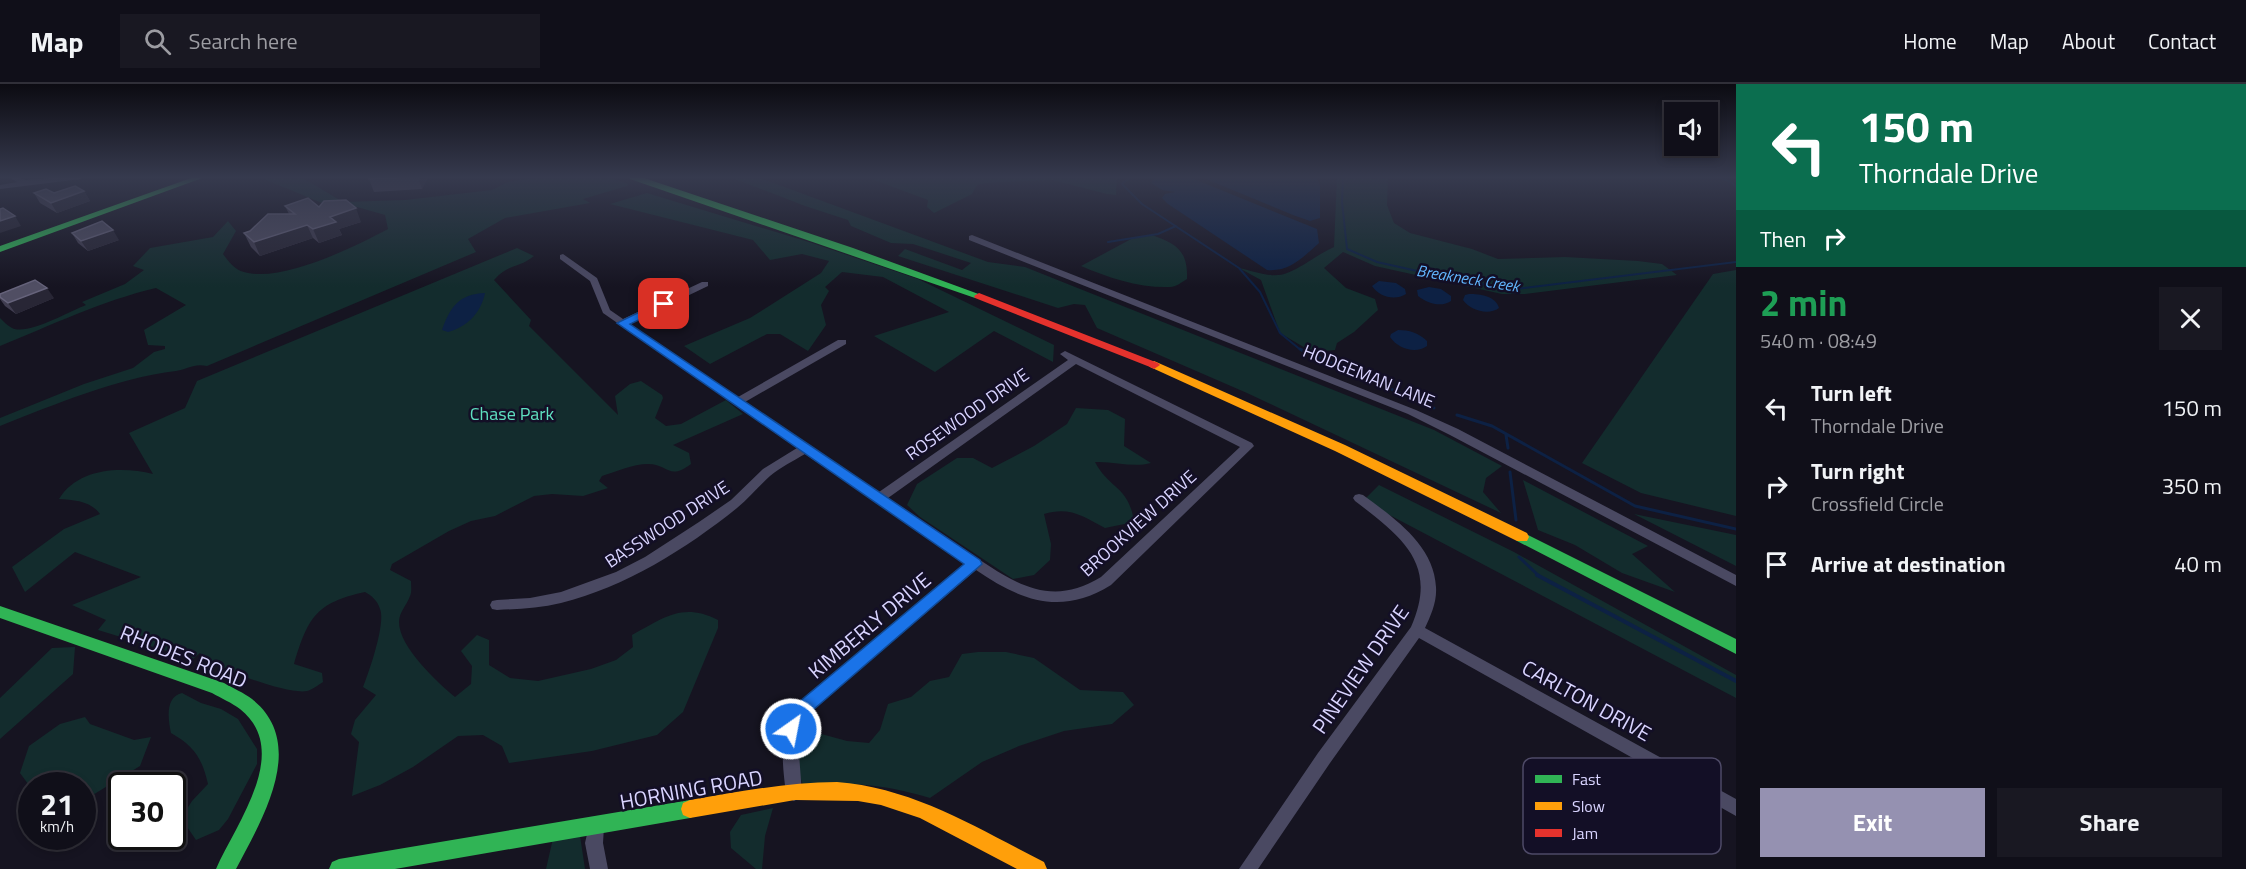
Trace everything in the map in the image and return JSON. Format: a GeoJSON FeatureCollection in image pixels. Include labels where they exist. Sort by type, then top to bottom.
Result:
{"type":"FeatureCollection","features":[{"type":"Feature","properties":{"kind":"main road"},"geometry":{"type":"LineString","coordinates":[[0,249],[97,214]]}},
{"type":"Feature","properties":{"kind":"main road"},"geometry":{"type":"LineString","coordinates":[[744,214],[950,284],[1204,386],[1392,473],[1542,546],[1736,646]]}},
{"type":"Feature","properties":{"kind":"main road","name":"RHODES ROAD"},"geometry":{"type":"LineString","coordinates":[[0,612],[119,652],[227,692],[250,706],[265,723],[272,742],[272,760],[267,782],[226,869]]}},
{"type":"Feature","properties":{"kind":"main road","name":"HORNING ROAD"},"geometry":{"type":"LineString","coordinates":[[339,869],[794,793],[834,790],[888,798],[919,809],[1036,869]]}},
{"type":"Feature","properties":{"kind":"street","name":"HODGEMAN LANE"},"geometry":{"type":"LineString","coordinates":[[972,238],[1434,422],[1736,581]]}},
{"type":"Feature","properties":{"kind":"street","name":"BROOKVIEW DRIVE"},"geometry":{"type":"LineString","coordinates":[[563,257],[594,280],[603,308],[622,323],[974,564],[1011,588],[1032,594],[1066,597],[1093,591],[1126,564],[1248,446],[1071,356]]}},
{"type":"Feature","properties":{"kind":"street"},"geometry":{"type":"LineString","coordinates":[[622,323],[705,284]]}},
{"type":"Feature","properties":{"kind":"street"},"geometry":{"type":"LineString","coordinates":[[738,402],[842,342]]}},
{"type":"Feature","properties":{"kind":"street","name":"ROSEWOOD DRIVE"},"geometry":{"type":"LineString","coordinates":[[880,498],[1071,356]]}},
{"type":"Feature","properties":{"kind":"street","name":"BASSWOOD DRIVE"},"geometry":{"type":"LineString","coordinates":[[497,605],[516,606],[557,599],[626,575],[730,507],[766,473],[806,448]]}},
{"type":"Feature","properties":{"kind":"street","name":"PINEVIEW DRIVE"},"geometry":{"type":"LineString","coordinates":[[1248,869],[1324,758],[1417,630],[1429,607],[1430,585],[1422,558],[1401,531],[1359,498]]}},
{"type":"Feature","properties":{"kind":"street","name":"KIMBERLY DRIVE"},"geometry":{"type":"LineString","coordinates":[[794,793],[790,739],[794,719],[799,712],[974,564]]}},
{"type":"Feature","properties":{"kind":"street","name":"CARLTON DRIVE"},"geometry":{"type":"LineString","coordinates":[[1417,630],[1646,758]]}},
{"type":"Feature","properties":{"kind":"street","name":"CARLTON DRIVE"},"geometry":{"type":"LineString","coordinates":[[1721,800],[1736,808]]}},
{"type":"Feature","properties":{"kind":"street"},"geometry":{"type":"LineString","coordinates":[[596,827],[594,843],[599,869]]}},
{"type":"Feature","properties":{"kind":"green space"},"geometry":{"type":"Polygon","coordinates":[[[380,214],[530,214],[505,218],[468,239],[476,252],[207,366],[195,366],[131,379],[0,426],[0,418],[84,384],[133,368],[154,352],[165,349],[165,346],[148,345],[144,330],[186,305],[156,288],[96,307],[0,346],[0,318],[10,327],[19,330],[49,322],[86,305],[82,302],[125,284],[144,270],[133,266],[150,248],[213,237],[228,221],[236,231],[223,254],[238,269],[260,274],[297,268],[356,245],[388,229],[385,215],[380,214]]]}},
{"type":"Feature","properties":{"kind":"green space"},"geometry":{"type":"Polygon","coordinates":[[[648,214],[715,214],[918,279],[1054,345],[1053,362],[994,331],[935,372],[874,336],[949,312],[883,277],[842,272],[825,287],[829,291],[821,305],[826,325],[808,351],[780,334],[767,334],[710,364],[684,346],[750,318],[821,273],[829,261],[802,254],[770,260],[753,240],[648,214]]]}},
{"type":"Feature","properties":{"kind":"green space"},"geometry":{"type":"Polygon","coordinates":[[[828,214],[857,214],[988,262],[1025,267],[1434,430],[1502,466],[1486,478],[1483,492],[1501,513],[1247,393],[1097,328],[1085,305],[1074,304],[1058,308],[898,256],[905,249],[962,270],[971,263],[913,244],[891,243],[851,226],[848,220],[828,214]]]}},
{"type":"Feature","properties":{"kind":"green space"},"geometry":{"type":"Polygon","coordinates":[[[1335,214],[1390,214],[1394,223],[1410,233],[1472,249],[1498,259],[1565,257],[1638,261],[1662,264],[1677,275],[1525,294],[1502,294],[1375,266],[1343,252],[1324,268],[1346,288],[1375,299],[1378,310],[1354,332],[1337,343],[1335,350],[1312,352],[1280,333],[1261,280],[1239,268],[1263,274],[1281,275],[1334,247],[1335,214]]]}},
{"type":"Feature","properties":{"kind":"green space"},"geometry":{"type":"Polygon","coordinates":[[[1152,235],[1174,245],[1183,255],[1187,279],[1172,287],[1147,286],[1113,278],[1081,266],[1133,238],[1152,235]]]}},
{"type":"Feature","properties":{"kind":"green space","name":"Chase Park"},"geometry":{"type":"Polygon","coordinates":[[[517,248],[534,256],[504,271],[494,280],[531,320],[529,326],[618,415],[615,396],[630,384],[641,381],[662,395],[663,398],[655,418],[666,426],[681,424],[726,400],[743,414],[673,445],[689,453],[691,464],[683,469],[673,471],[655,465],[636,465],[602,476],[599,481],[608,488],[583,496],[552,494],[534,496],[495,516],[471,521],[449,531],[392,564],[390,570],[411,581],[411,594],[399,618],[401,632],[405,642],[420,663],[455,697],[471,684],[472,666],[461,651],[477,635],[489,640],[489,665],[510,678],[538,681],[591,669],[616,660],[633,647],[632,635],[673,614],[694,612],[718,620],[718,628],[683,712],[657,735],[592,751],[509,763],[502,746],[483,735],[458,736],[413,767],[380,785],[352,796],[359,742],[351,734],[355,720],[376,695],[363,687],[381,625],[380,609],[374,599],[365,592],[348,596],[324,607],[309,624],[294,664],[322,673],[323,682],[309,690],[297,691],[268,685],[235,673],[200,653],[193,659],[98,630],[106,620],[72,605],[141,577],[75,552],[25,592],[12,567],[64,529],[100,514],[87,504],[59,499],[67,489],[89,475],[101,472],[127,470],[153,474],[129,433],[185,408],[197,381],[517,248]]]}},
{"type":"Feature","properties":{"kind":"green space"},"geometry":{"type":"Polygon","coordinates":[[[1736,270],[1736,516],[1641,493],[1582,463],[1713,274],[1736,270]]]}},
{"type":"Feature","properties":{"kind":"green space"},"geometry":{"type":"Polygon","coordinates":[[[1076,408],[1108,410],[1125,419],[1124,446],[1151,463],[1137,465],[1095,462],[1100,471],[1128,501],[1134,522],[1105,528],[1083,516],[1068,512],[1044,514],[1051,544],[1050,560],[1034,575],[1013,579],[920,517],[907,505],[917,484],[957,458],[973,458],[992,468],[1034,446],[1067,424],[1076,408]]]}},
{"type":"Feature","properties":{"kind":"green space"},"geometry":{"type":"Polygon","coordinates":[[[1523,480],[1648,546],[1632,554],[1675,592],[1622,573],[1575,545],[1538,530],[1523,480]]]}},
{"type":"Feature","properties":{"kind":"green space"},"geometry":{"type":"Polygon","coordinates":[[[1379,485],[1514,552],[1736,675],[1736,698],[1363,501],[1379,485]]]}},
{"type":"Feature","properties":{"kind":"green space"},"geometry":{"type":"Polygon","coordinates":[[[1634,514],[1736,535],[1736,566],[1634,514]]]}},
{"type":"Feature","properties":{"kind":"green space"},"geometry":{"type":"Polygon","coordinates":[[[75,647],[73,674],[0,739],[0,698],[52,648],[75,647]]]}},
{"type":"Feature","properties":{"kind":"green space"},"geometry":{"type":"Polygon","coordinates":[[[1006,652],[1034,658],[1080,690],[1123,692],[1134,705],[1112,724],[1064,731],[1019,746],[982,762],[930,798],[867,785],[803,785],[790,751],[803,729],[847,741],[869,743],[880,730],[888,704],[911,697],[930,681],[949,677],[962,654],[1006,652]]]}},
{"type":"Feature","properties":{"kind":"green space"},"geometry":{"type":"Polygon","coordinates":[[[182,693],[201,703],[221,709],[238,719],[257,749],[257,764],[228,819],[219,830],[196,840],[186,825],[186,810],[208,784],[196,754],[186,743],[171,733],[169,709],[177,695],[182,693]]]}},
{"type":"Feature","properties":{"kind":"green space"},"geometry":{"type":"Polygon","coordinates":[[[85,717],[90,724],[134,740],[151,737],[140,766],[130,772],[108,772],[108,786],[96,793],[96,772],[20,772],[29,746],[60,724],[85,717]]]}},
{"type":"Feature","properties":{"kind":"green space"},"geometry":{"type":"Polygon","coordinates":[[[773,808],[765,836],[762,869],[756,869],[731,848],[730,832],[741,815],[773,808]]]}},
{"type":"Feature","properties":{"kind":"green space"},"geometry":{"type":"Polygon","coordinates":[[[579,829],[585,869],[546,869],[554,834],[579,829]]]}},
{"type":"Feature","properties":{"kind":"water"},"geometry":{"type":"Polygon","coordinates":[[[1182,214],[1279,214],[1317,229],[1319,243],[1302,258],[1283,269],[1267,270],[1182,214]]]}},
{"type":"Feature","properties":{"kind":"water"},"geometry":{"type":"Polygon","coordinates":[[[1290,214],[1320,214],[1320,218],[1310,221],[1290,214]]]}},
{"type":"Feature","properties":{"kind":"water"},"geometry":{"type":"Polygon","coordinates":[[[1379,281],[1396,283],[1405,289],[1406,294],[1397,297],[1383,295],[1372,286],[1379,281]]]}},
{"type":"Feature","properties":{"kind":"water"},"geometry":{"type":"Polygon","coordinates":[[[1429,287],[1441,289],[1451,296],[1451,301],[1434,304],[1418,296],[1417,290],[1429,287]]]}},
{"type":"Feature","properties":{"kind":"water"},"geometry":{"type":"Polygon","coordinates":[[[485,293],[477,313],[467,323],[448,332],[442,330],[448,315],[457,303],[468,296],[485,293]]]}},
{"type":"Feature","properties":{"kind":"water"},"geometry":{"type":"Polygon","coordinates":[[[1465,295],[1491,298],[1499,308],[1490,312],[1475,309],[1463,300],[1465,295]]]}},
{"type":"Feature","properties":{"kind":"water"},"geometry":{"type":"Polygon","coordinates":[[[1398,330],[1417,334],[1427,341],[1427,346],[1413,350],[1398,345],[1390,337],[1398,330]]]}},
{"type":"Feature","properties":{"kind":"building"},"geometry":{"type":"Polygon","coordinates":[[[0,214],[15,216],[0,221],[0,214]]]}},
{"type":"Feature","properties":{"kind":"building"},"geometry":{"type":"Polygon","coordinates":[[[268,214],[340,214],[330,217],[336,222],[313,229],[307,225],[254,242],[244,233],[250,231],[268,214]]]}},
{"type":"Feature","properties":{"kind":"building"},"geometry":{"type":"Polygon","coordinates":[[[102,221],[113,230],[81,241],[72,233],[102,221]]]}},
{"type":"Feature","properties":{"kind":"building"},"geometry":{"type":"Polygon","coordinates":[[[35,280],[47,288],[8,303],[0,297],[0,294],[35,280]]]}},
{"type":"Feature","properties":{"kind":"waterway"},"geometry":{"type":"LineString","coordinates":[[1157,214],[1176,226]]}},
{"type":"Feature","properties":{"kind":"waterway","name":"Breakneck Creek"},"geometry":{"type":"LineString","coordinates":[[1343,214],[1347,249],[1377,262],[1462,281],[1516,289],[1736,262]]}},
{"type":"Feature","properties":{"kind":"waterway"},"geometry":{"type":"LineString","coordinates":[[1108,242],[1158,234],[1176,226]]}},
{"type":"Feature","properties":{"kind":"waterway"},"geometry":{"type":"LineString","coordinates":[[1176,226],[1239,268],[1260,292],[1280,333],[1302,351]]}},
{"type":"Feature","properties":{"kind":"waterway"},"geometry":{"type":"LineString","coordinates":[[1300,349],[1434,408]]}},
{"type":"Feature","properties":{"kind":"waterway"},"geometry":{"type":"LineString","coordinates":[[1457,415],[1492,426],[1635,506],[1736,529]]}},
{"type":"Feature","properties":{"kind":"waterway"},"geometry":{"type":"LineString","coordinates":[[1506,435],[1508,448]]}},
{"type":"Feature","properties":{"kind":"waterway"},"geometry":{"type":"LineString","coordinates":[[1510,472],[1516,520]]}},
{"type":"Feature","properties":{"kind":"waterway"},"geometry":{"type":"LineString","coordinates":[[1519,557],[1539,576]]}},
{"type":"Feature","properties":{"kind":"waterway"},"geometry":{"type":"LineString","coordinates":[[1537,575],[1736,681]]}},
{"type":"Feature","properties":{"kind":"traffic: fast"},"geometry":{"type":"LineString","coordinates":[[0,249],[99,214]]}},
{"type":"Feature","properties":{"kind":"traffic: fast"},"geometry":{"type":"LineString","coordinates":[[741,214],[979,296]]}},
{"type":"Feature","properties":{"kind":"traffic: fast"},"geometry":{"type":"LineString","coordinates":[[1522,537],[1736,647]]}},
{"type":"Feature","properties":{"kind":"traffic: fast"},"geometry":{"type":"LineString","coordinates":[[0,612],[218,688],[247,704],[263,724],[270,746],[269,769],[262,794],[226,869]]}},
{"type":"Feature","properties":{"kind":"traffic: fast"},"geometry":{"type":"LineString","coordinates":[[339,869],[690,809]]}},
{"type":"Feature","properties":{"kind":"traffic: slow"},"geometry":{"type":"LineString","coordinates":[[1154,365],[1340,448],[1522,537]]}},
{"type":"Feature","properties":{"kind":"traffic: slow"},"geometry":{"type":"LineString","coordinates":[[690,809],[795,792],[816,790],[858,792],[881,796],[927,812],[1037,869]]}},
{"type":"Feature","properties":{"kind":"traffic: jam"},"geometry":{"type":"LineString","coordinates":[[979,296],[1154,365]]}},
{"type":"Feature","properties":{"kind":"route"},"geometry":{"type":"LineString","coordinates":[[664,304],[622,323],[974,564],[799,712],[791,729]]}}]}
